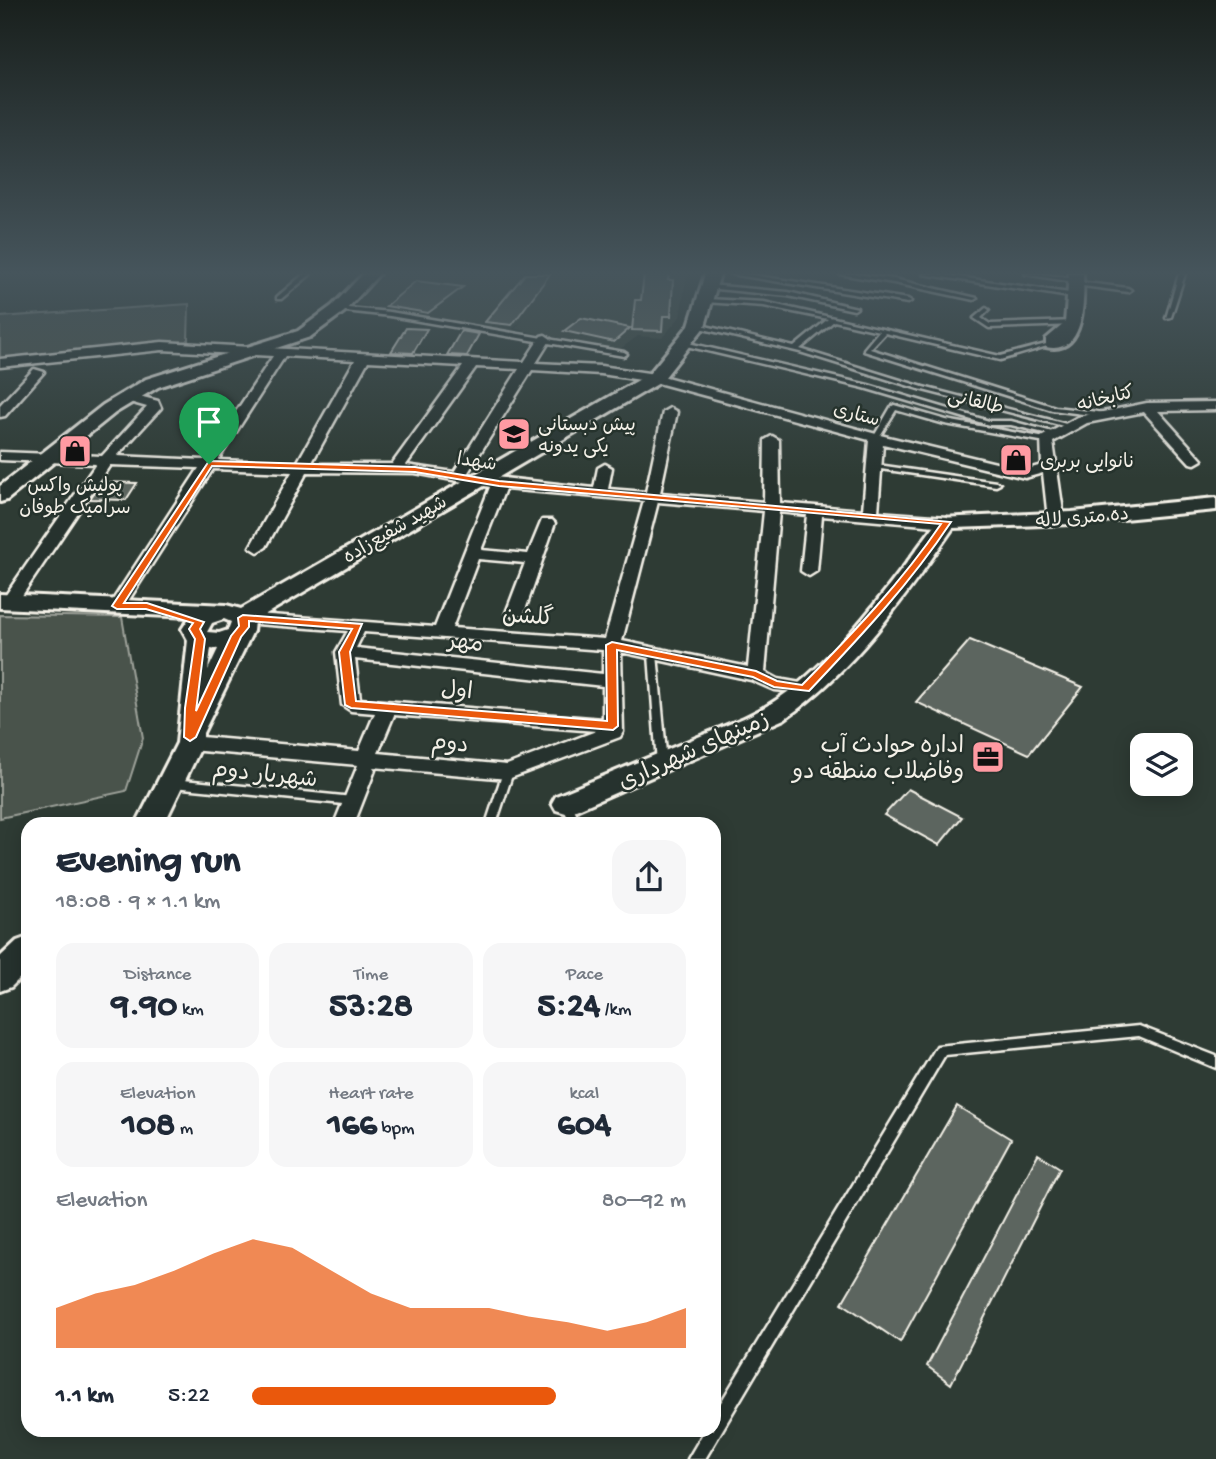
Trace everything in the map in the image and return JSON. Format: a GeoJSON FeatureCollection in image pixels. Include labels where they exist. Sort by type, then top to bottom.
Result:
{"type":"FeatureCollection","features":[{"type":"Feature","properties":{"kind":"street"},"geometry":{"type":"LineString","coordinates":[[0,496],[108,409],[152,383],[282,342]]}},
{"type":"Feature","properties":{"kind":"street"},"geometry":{"type":"LineString","coordinates":[[467,479],[543,342]]}},
{"type":"Feature","properties":{"kind":"street","name":"شهید شفیع‌زاده"},"geometry":{"type":"LineString","coordinates":[[199,630],[211,614],[236,620],[467,479],[655,378],[684,344]]}},
{"type":"Feature","properties":{"kind":"street","name":"ستاری"},"geometry":{"type":"LineString","coordinates":[[0,363],[162,346],[601,370],[655,378],[876,438],[1025,474],[1049,467]]}},
{"type":"Feature","properties":{"kind":"street"},"geometry":{"type":"LineString","coordinates":[[117,606],[280,354]]}},
{"type":"Feature","properties":{"kind":"street"},"geometry":{"type":"LineString","coordinates":[[258,547],[363,358]]}},
{"type":"Feature","properties":{"kind":"street"},"geometry":{"type":"LineString","coordinates":[[396,469],[472,363]]}},
{"type":"Feature","properties":{"kind":"street"},"geometry":{"type":"LineString","coordinates":[[0,413],[38,372]]}},
{"type":"Feature","properties":{"kind":"street"},"geometry":{"type":"LineString","coordinates":[[5,601],[106,460],[155,408],[153,404],[128,397]]}},
{"type":"Feature","properties":{"kind":"street","name":"کتابخانه"},"geometry":{"type":"LineString","coordinates":[[1051,437],[1083,419],[1147,407],[1216,406]]}},
{"type":"Feature","properties":{"kind":"street"},"geometry":{"type":"LineString","coordinates":[[1147,407],[1195,460]]}},
{"type":"Feature","properties":{"kind":"street"},"geometry":{"type":"LineString","coordinates":[[613,726],[612,645],[652,498],[670,412]]}},
{"type":"Feature","properties":{"kind":"street"},"geometry":{"type":"LineString","coordinates":[[1051,437],[1049,467],[1056,519]]}},
{"type":"Feature","properties":{"kind":"street"},"geometry":{"type":"LineString","coordinates":[[870,515],[876,438]]}},
{"type":"Feature","properties":{"kind":"street"},"geometry":{"type":"LineString","coordinates":[[756,675],[772,508],[772,440]]}},
{"type":"Feature","properties":{"kind":"street","name":"شهدا"},"geometry":{"type":"LineString","coordinates":[[0,456],[303,468],[415,469],[499,484],[947,522]]}},
{"type":"Feature","properties":{"kind":"street"},"geometry":{"type":"LineString","coordinates":[[600,493],[605,468]]}},
{"type":"Feature","properties":{"kind":"street"},"geometry":{"type":"LineString","coordinates":[[441,634],[499,484]]}},
{"type":"Feature","properties":{"kind":"street","name":"ده متری لاله"},"geometry":{"type":"LineString","coordinates":[[947,522],[1056,519],[1216,504]]}},
{"type":"Feature","properties":{"kind":"street"},"geometry":{"type":"LineString","coordinates":[[809,571],[815,511]]}},
{"type":"Feature","properties":{"kind":"street","name":"زمینهای شهرداری"},"geometry":{"type":"LineString","coordinates":[[571,814],[662,765],[779,711],[805,689],[868,623],[924,556],[947,522]]}},
{"type":"Feature","properties":{"kind":"street"},"geometry":{"type":"LineString","coordinates":[[515,613],[547,523]]}},
{"type":"Feature","properties":{"kind":"street"},"geometry":{"type":"LineString","coordinates":[[472,554],[534,559]]}},
{"type":"Feature","properties":{"kind":"street"},"geometry":{"type":"LineString","coordinates":[[5,601],[147,606],[236,620],[190,740],[154,817]]}},
{"type":"Feature","properties":{"kind":"street"},"geometry":{"type":"LineString","coordinates":[[147,606],[199,630],[190,740]]}},
{"type":"Feature","properties":{"kind":"street","name":"گلشن"},"geometry":{"type":"LineString","coordinates":[[236,620],[359,626],[612,645],[756,675],[774,684],[805,689]]}},
{"type":"Feature","properties":{"kind":"street"},"geometry":{"type":"LineString","coordinates":[[345,652],[359,626]]}},
{"type":"Feature","properties":{"kind":"street","name":"مهر"},"geometry":{"type":"LineString","coordinates":[[345,652],[612,681]]}},
{"type":"Feature","properties":{"kind":"street","name":"اول"},"geometry":{"type":"LineString","coordinates":[[345,652],[351,705],[613,726]]}},
{"type":"Feature","properties":{"kind":"street"},"geometry":{"type":"LineString","coordinates":[[347,817],[387,708]]}},
{"type":"Feature","properties":{"kind":"street","name":"دوم"},"geometry":{"type":"LineString","coordinates":[[190,740],[365,764],[508,772],[613,732],[613,726]]}},
{"type":"Feature","properties":{"kind":"street"},"geometry":{"type":"LineString","coordinates":[[0,977],[21,957]]}},
{"type":"Feature","properties":{"kind":"lane"},"geometry":{"type":"LineString","coordinates":[[561,342],[625,354]]}},
{"type":"Feature","properties":{"kind":"lane"},"geometry":{"type":"LineString","coordinates":[[766,342],[921,388],[1071,426]]}},
{"type":"Feature","properties":{"kind":"lane"},"geometry":{"type":"LineString","coordinates":[[796,349],[804,342]]}},
{"type":"Feature","properties":{"kind":"lane"},"geometry":{"type":"LineString","coordinates":[[873,342],[866,350],[1054,410],[1107,415]]}},
{"type":"Feature","properties":{"kind":"lane"},"geometry":{"type":"LineString","coordinates":[[931,342],[1000,358],[1052,343]]}},
{"type":"Feature","properties":{"kind":"lane","name":"طالقانی"},"geometry":{"type":"LineString","coordinates":[[684,344],[866,386],[989,423],[1012,423],[1051,437]]}},
{"type":"Feature","properties":{"kind":"lane"},"geometry":{"type":"LineString","coordinates":[[876,438],[894,407],[945,422],[1051,437]]}},
{"type":"Feature","properties":{"kind":"lane"},"geometry":{"type":"LineString","coordinates":[[874,466],[996,484]]}},
{"type":"Feature","properties":{"kind":"lane"},"geometry":{"type":"LineString","coordinates":[[653,654],[662,765]]}},
{"type":"Feature","properties":{"kind":"lane"},"geometry":{"type":"LineString","coordinates":[[493,817],[508,772]]}},
{"type":"Feature","properties":{"kind":"lane","name":"شهریار دوم"},"geometry":{"type":"LineString","coordinates":[[172,782],[353,801]]}},
{"type":"Feature","properties":{"kind":"lane"},"geometry":{"type":"LineString","coordinates":[[721,1418],[942,1050],[1139,1031],[1216,1062]]}},
{"type":"Feature","properties":{"kind":"lane"},"geometry":{"type":"LineString","coordinates":[[696,1459],[710,1437]]}},
{"type":"Feature","properties":{"kind":"shaded area"},"geometry":{"type":"Polygon","coordinates":[[[0,342],[177,342],[0,360],[0,342]]]}},
{"type":"Feature","properties":{"kind":"shaded area"},"geometry":{"type":"Polygon","coordinates":[[[580,342],[630,342],[619,350],[580,342]]]}},
{"type":"Feature","properties":{"kind":"shaded area"},"geometry":{"type":"Polygon","coordinates":[[[0,615],[122,617],[143,738],[126,791],[0,818],[0,615]]]}},
{"type":"Feature","properties":{"kind":"building"},"geometry":{"type":"Polygon","coordinates":[[[397,342],[419,342],[413,353],[391,352],[397,342]]]}},
{"type":"Feature","properties":{"kind":"building"},"geometry":{"type":"Polygon","coordinates":[[[455,342],[475,342],[467,356],[447,355],[455,342]]]}},
{"type":"Feature","properties":{"kind":"building"},"geometry":{"type":"Polygon","coordinates":[[[101,482],[137,483],[126,500],[90,499],[101,482]]]}},
{"type":"Feature","properties":{"kind":"building"},"geometry":{"type":"Polygon","coordinates":[[[970,640],[1083,687],[1029,754],[916,702],[970,640]]]}},
{"type":"Feature","properties":{"kind":"building"},"geometry":{"type":"Polygon","coordinates":[[[908,789],[962,817],[939,845],[884,815],[908,789]]]}},
{"type":"Feature","properties":{"kind":"building"},"geometry":{"type":"Polygon","coordinates":[[[957,1106],[1011,1139],[900,1342],[842,1303],[957,1106]]]}},
{"type":"Feature","properties":{"kind":"building"},"geometry":{"type":"Polygon","coordinates":[[[1038,1154],[1060,1168],[951,1384],[927,1366],[1038,1154]]]}},
{"type":"Feature","properties":{"kind":"place","name":"پیش دبستانی یکی یدونه"},"geometry":{"type":"Point","coordinates":[514,434]}},
{"type":"Feature","properties":{"kind":"place","name":"پولیش واکس سرامیک طوفان"},"geometry":{"type":"Point","coordinates":[75,451]}},
{"type":"Feature","properties":{"kind":"place","name":"نانوایی بربری"},"geometry":{"type":"Point","coordinates":[1016,460]}},
{"type":"Feature","properties":{"kind":"place","name":"اداره حوادث آب وفاضلاب منطقه دو"},"geometry":{"type":"Point","coordinates":[988,757]}},
{"type":"Feature","properties":{"kind":"route"},"geometry":{"type":"LineString","coordinates":[[209,464],[415,469],[499,484],[947,522],[924,556],[868,623],[805,689],[774,684],[756,675],[612,645],[613,726],[351,705],[345,652],[359,626],[243,618],[244,627],[236,636],[190,737],[194,677],[200,639],[194,629],[199,622],[147,606],[117,606],[209,464]]}}]}
